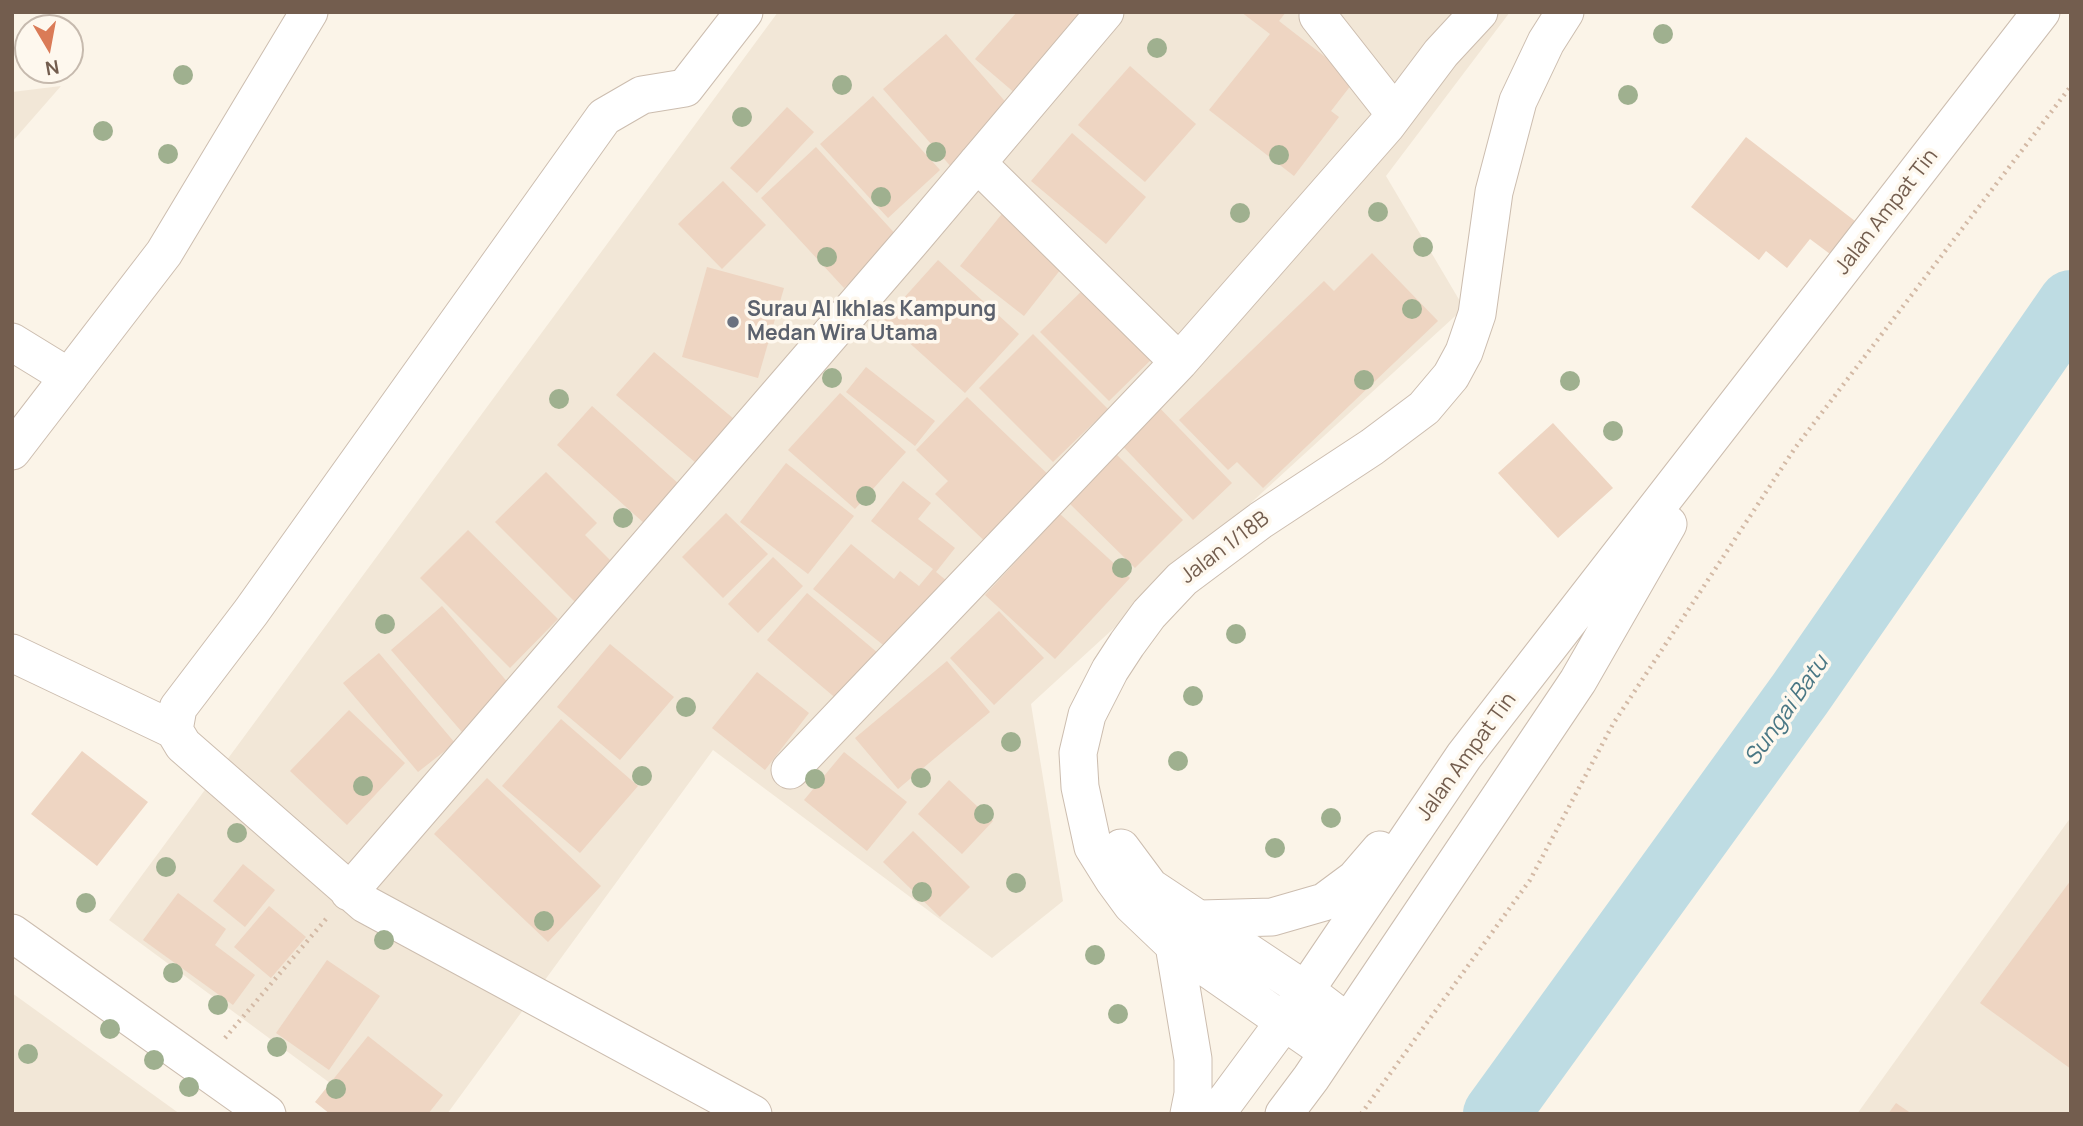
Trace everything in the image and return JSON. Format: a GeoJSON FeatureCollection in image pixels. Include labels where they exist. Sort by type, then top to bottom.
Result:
{"type":"FeatureCollection","features":[{"type":"Feature","properties":{"kind":"street"},"geometry":{"type":"LineString","coordinates":[[12,451],[164,253],[309,12]]}},
{"type":"Feature","properties":{"kind":"street"},"geometry":{"type":"LineString","coordinates":[[174,730],[178,708],[251,612],[604,117],[642,95],[685,88],[744,12]]}},
{"type":"Feature","properties":{"kind":"street"},"geometry":{"type":"LineString","coordinates":[[349,892],[1105,12]]}},
{"type":"Feature","properties":{"kind":"street"},"geometry":{"type":"LineString","coordinates":[[790,770],[1179,362],[1395,114],[1441,53],[1479,12]]}},
{"type":"Feature","properties":{"kind":"street","name":"Jalan 1/18B"},"geometry":{"type":"LineString","coordinates":[[1328,1052],[1174,945],[1132,905],[1093,847],[1080,787],[1078,753],[1090,706],[1127,644],[1149,614],[1182,579],[1261,520],[1372,447],[1424,408],[1451,376],[1464,352],[1477,314],[1494,192],[1518,101],[1546,41],[1565,12]]}},
{"type":"Feature","properties":{"kind":"street","name":"Jalan 1/18B"},"geometry":{"type":"LineString","coordinates":[[1348,1023],[1305,990],[1150,887],[1114,835],[1103,784],[1101,754],[1114,706],[1166,628],[1196,595],[1440,424],[1470,389],[1499,320],[1516,197],[1538,107],[1561,55],[1590,12]]}},
{"type":"Feature","properties":{"kind":"street","name":"Jalan Ampat Tin"},"geometry":{"type":"LineString","coordinates":[[1216,1114],[1284,1022],[1464,755],[1734,411],[2041,12]]}},
{"type":"Feature","properties":{"kind":"street"},"geometry":{"type":"LineString","coordinates":[[1318,13],[1395,114]]}},
{"type":"Feature","properties":{"kind":"street"},"geometry":{"type":"LineString","coordinates":[[977,163],[1179,362]]}},
{"type":"Feature","properties":{"kind":"street"},"geometry":{"type":"LineString","coordinates":[[12,342],[69,377]]}},
{"type":"Feature","properties":{"kind":"street","name":"Jalan Ampat Tin"},"geometry":{"type":"LineString","coordinates":[[1283,1114],[1348,1023],[1578,681],[1734,411]]}},
{"type":"Feature","properties":{"kind":"street"},"geometry":{"type":"LineString","coordinates":[[12,653],[174,730],[183,745],[349,892],[377,911],[753,1114]]}},
{"type":"Feature","properties":{"kind":"street"},"geometry":{"type":"LineString","coordinates":[[1201,919],[1272,917],[1324,902],[1355,879],[1464,755]]}},
{"type":"Feature","properties":{"kind":"street"},"geometry":{"type":"LineString","coordinates":[[12,933],[267,1114]]}},
{"type":"Feature","properties":{"kind":"street"},"geometry":{"type":"LineString","coordinates":[[1174,945],[1193,1059],[1193,1094],[1189,1114]]}},
{"type":"Feature","properties":{"kind":"path"},"geometry":{"type":"LineString","coordinates":[[1361,1114],[1530,880],[1613,724],[1795,448],[2071,86]]}},
{"type":"Feature","properties":{"kind":"path"},"geometry":{"type":"LineString","coordinates":[[201,1065],[349,892]]}},
{"type":"Feature","properties":{"kind":"shaded area"},"geometry":{"type":"Polygon","coordinates":[[[778,12],[1510,12],[1386,176],[1464,308],[1031,704],[1063,901],[992,958],[713,750],[447,1114],[372,1114],[109,920],[778,12]]]}},
{"type":"Feature","properties":{"kind":"shaded area"},"geometry":{"type":"Polygon","coordinates":[[[61,86],[12,142],[12,92],[61,86]]]}},
{"type":"Feature","properties":{"kind":"shaded area"},"geometry":{"type":"Polygon","coordinates":[[[2071,817],[2071,1114],[1857,1114],[2071,817]]]}},
{"type":"Feature","properties":{"kind":"shaded area"},"geometry":{"type":"Polygon","coordinates":[[[12,993],[180,1114],[12,1114],[12,993]]]}},
{"type":"Feature","properties":{"kind":"building"},"geometry":{"type":"Polygon","coordinates":[[[1017,12],[1088,12],[1016,94],[975,59],[1017,12]]]}},
{"type":"Feature","properties":{"kind":"building"},"geometry":{"type":"Polygon","coordinates":[[[1241,12],[1286,12],[1279,21],[1355,80],[1331,111],[1339,117],[1294,176],[1209,110],[1270,34],[1241,12]]]}},
{"type":"Feature","properties":{"kind":"building"},"geometry":{"type":"Polygon","coordinates":[[[946,34],[1010,107],[953,169],[883,89],[946,34]]]}},
{"type":"Feature","properties":{"kind":"building"},"geometry":{"type":"Polygon","coordinates":[[[1130,66],[1196,124],[1145,182],[1078,125],[1130,66]]]}},
{"type":"Feature","properties":{"kind":"building"},"geometry":{"type":"Polygon","coordinates":[[[873,96],[940,170],[888,218],[820,144],[873,96]]]}},
{"type":"Feature","properties":{"kind":"building"},"geometry":{"type":"Polygon","coordinates":[[[787,107],[814,132],[757,193],[730,168],[787,107]]]}},
{"type":"Feature","properties":{"kind":"building"},"geometry":{"type":"Polygon","coordinates":[[[1072,133],[1146,197],[1106,244],[1031,181],[1072,133]]]}},
{"type":"Feature","properties":{"kind":"building"},"geometry":{"type":"Polygon","coordinates":[[[1746,137],[1855,221],[1830,254],[1810,239],[1787,268],[1766,251],[1759,260],[1691,207],[1746,137]]]}},
{"type":"Feature","properties":{"kind":"building"},"geometry":{"type":"Polygon","coordinates":[[[816,147],[899,238],[844,288],[761,198],[816,147]]]}},
{"type":"Feature","properties":{"kind":"building"},"geometry":{"type":"Polygon","coordinates":[[[723,181],[766,225],[722,269],[678,224],[723,181]]]}},
{"type":"Feature","properties":{"kind":"building"},"geometry":{"type":"Polygon","coordinates":[[[1005,210],[1068,260],[1024,316],[960,266],[1005,210]]]}},
{"type":"Feature","properties":{"kind":"building"},"geometry":{"type":"Polygon","coordinates":[[[1372,253],[1438,321],[1263,488],[1237,462],[1228,470],[1179,420],[1324,281],[1334,291],[1372,253]]]}},
{"type":"Feature","properties":{"kind":"building"},"geometry":{"type":"Polygon","coordinates":[[[938,260],[1019,334],[965,393],[884,320],[938,260]]]}},
{"type":"Feature","properties":{"kind":"building","name":"Surau Al Ikhlas Kampung Medan Wira Utama"},"geometry":{"type":"Polygon","coordinates":[[[707,267],[784,288],[758,378],[682,357],[707,267]]]}},
{"type":"Feature","properties":{"kind":"building"},"geometry":{"type":"Polygon","coordinates":[[[1091,282],[1160,351],[1109,401],[1040,332],[1091,282]]]}},
{"type":"Feature","properties":{"kind":"building"},"geometry":{"type":"Polygon","coordinates":[[[1033,334],[1108,409],[1053,462],[979,388],[1033,334]]]}},
{"type":"Feature","properties":{"kind":"building"},"geometry":{"type":"Polygon","coordinates":[[[654,352],[734,419],[696,463],[616,395],[654,352]]]}},
{"type":"Feature","properties":{"kind":"building"},"geometry":{"type":"Polygon","coordinates":[[[866,367],[935,421],[915,446],[846,392],[866,367]]]}},
{"type":"Feature","properties":{"kind":"building"},"geometry":{"type":"Polygon","coordinates":[[[840,393],[906,452],[855,509],[788,450],[840,393]]]}},
{"type":"Feature","properties":{"kind":"building"},"geometry":{"type":"Polygon","coordinates":[[[967,397],[1056,482],[993,549],[935,494],[948,481],[916,450],[967,397]]]}},
{"type":"Feature","properties":{"kind":"building"},"geometry":{"type":"Polygon","coordinates":[[[1153,401],[1232,483],[1193,520],[1115,438],[1153,401]]]}},
{"type":"Feature","properties":{"kind":"building"},"geometry":{"type":"Polygon","coordinates":[[[592,406],[680,485],[645,524],[557,445],[592,406]]]}},
{"type":"Feature","properties":{"kind":"building"},"geometry":{"type":"Polygon","coordinates":[[[1553,423],[1613,488],[1558,538],[1498,473],[1553,423]]]}},
{"type":"Feature","properties":{"kind":"building"},"geometry":{"type":"Polygon","coordinates":[[[1115,453],[1183,520],[1135,568],[1067,501],[1115,453]]]}},
{"type":"Feature","properties":{"kind":"building"},"geometry":{"type":"Polygon","coordinates":[[[786,463],[854,516],[808,574],[740,522],[786,463]]]}},
{"type":"Feature","properties":{"kind":"building"},"geometry":{"type":"Polygon","coordinates":[[[546,472],[597,523],[585,535],[614,564],[575,602],[495,522],[546,472]]]}},
{"type":"Feature","properties":{"kind":"building"},"geometry":{"type":"Polygon","coordinates":[[[903,481],[931,503],[918,519],[955,548],[936,572],[953,586],[887,648],[813,589],[851,544],[894,579],[900,571],[919,586],[933,569],[871,521],[903,481]]]}},
{"type":"Feature","properties":{"kind":"building"},"geometry":{"type":"Polygon","coordinates":[[[726,513],[768,554],[723,598],[682,557],[726,513]]]}},
{"type":"Feature","properties":{"kind":"building"},"geometry":{"type":"Polygon","coordinates":[[[1060,514],[1130,578],[1055,659],[985,595],[1060,514]]]}},
{"type":"Feature","properties":{"kind":"building"},"geometry":{"type":"Polygon","coordinates":[[[468,530],[558,619],[510,668],[420,578],[468,530]]]}},
{"type":"Feature","properties":{"kind":"building"},"geometry":{"type":"Polygon","coordinates":[[[773,557],[803,586],[758,633],[728,604],[773,557]]]}},
{"type":"Feature","properties":{"kind":"building"},"geometry":{"type":"Polygon","coordinates":[[[807,593],[885,659],[845,706],[767,640],[807,593]]]}},
{"type":"Feature","properties":{"kind":"building"},"geometry":{"type":"Polygon","coordinates":[[[442,606],[510,685],[485,706],[494,716],[468,739],[391,650],[442,606]]]}},
{"type":"Feature","properties":{"kind":"building"},"geometry":{"type":"Polygon","coordinates":[[[999,611],[1044,658],[994,705],[950,658],[999,611]]]}},
{"type":"Feature","properties":{"kind":"building"},"geometry":{"type":"Polygon","coordinates":[[[610,644],[674,697],[620,760],[557,707],[610,644]]]}},
{"type":"Feature","properties":{"kind":"building"},"geometry":{"type":"Polygon","coordinates":[[[379,653],[455,743],[418,772],[343,683],[379,653]]]}},
{"type":"Feature","properties":{"kind":"building"},"geometry":{"type":"Polygon","coordinates":[[[947,661],[990,712],[898,789],[855,738],[947,661]]]}},
{"type":"Feature","properties":{"kind":"building"},"geometry":{"type":"Polygon","coordinates":[[[757,672],[809,713],[765,770],[712,728],[757,672]]]}},
{"type":"Feature","properties":{"kind":"building"},"geometry":{"type":"Polygon","coordinates":[[[349,710],[405,763],[347,825],[290,771],[349,710]]]}},
{"type":"Feature","properties":{"kind":"building"},"geometry":{"type":"Polygon","coordinates":[[[561,719],[638,786],[580,853],[502,786],[561,719]]]}},
{"type":"Feature","properties":{"kind":"building"},"geometry":{"type":"Polygon","coordinates":[[[82,751],[148,802],[97,866],[31,814],[82,751]]]}},
{"type":"Feature","properties":{"kind":"building"},"geometry":{"type":"Polygon","coordinates":[[[844,752],[907,802],[867,851],[804,800],[844,752]]]}},
{"type":"Feature","properties":{"kind":"building"},"geometry":{"type":"Polygon","coordinates":[[[487,778],[601,886],[548,942],[434,834],[487,778]]]}},
{"type":"Feature","properties":{"kind":"building"},"geometry":{"type":"Polygon","coordinates":[[[949,780],[993,821],[962,854],[918,814],[949,780]]]}},
{"type":"Feature","properties":{"kind":"building"},"geometry":{"type":"Polygon","coordinates":[[[913,831],[970,887],[940,917],[883,862],[913,831]]]}},
{"type":"Feature","properties":{"kind":"building"},"geometry":{"type":"Polygon","coordinates":[[[243,864],[275,890],[245,927],[213,901],[243,864]]]}},
{"type":"Feature","properties":{"kind":"building"},"geometry":{"type":"Polygon","coordinates":[[[2071,880],[2071,1069],[1980,1003],[2071,880]]]}},
{"type":"Feature","properties":{"kind":"building"},"geometry":{"type":"Polygon","coordinates":[[[178,893],[226,929],[215,945],[255,975],[233,1005],[143,940],[178,893]]]}},
{"type":"Feature","properties":{"kind":"building"},"geometry":{"type":"Polygon","coordinates":[[[269,906],[306,937],[271,978],[234,947],[269,906]]]}},
{"type":"Feature","properties":{"kind":"building"},"geometry":{"type":"Polygon","coordinates":[[[327,960],[380,996],[329,1070],[276,1033],[327,960]]]}},
{"type":"Feature","properties":{"kind":"building"},"geometry":{"type":"Polygon","coordinates":[[[368,1036],[443,1095],[428,1114],[330,1114],[315,1102],[368,1036]]]}},
{"type":"Feature","properties":{"kind":"building"},"geometry":{"type":"Polygon","coordinates":[[[1896,1103],[1912,1114],[1888,1114],[1896,1103]]]}},
{"type":"Feature","properties":{"kind":"waterway","name":"Sungai Batu"},"geometry":{"type":"LineString","coordinates":[[1496,1114],[1800,694],[2071,303]]}},
{"type":"Feature","properties":{"kind":"place","name":"Surau Al Ikhlas Kampung Medan Wira Utama"},"geometry":{"type":"Point","coordinates":[733,322]}}]}
